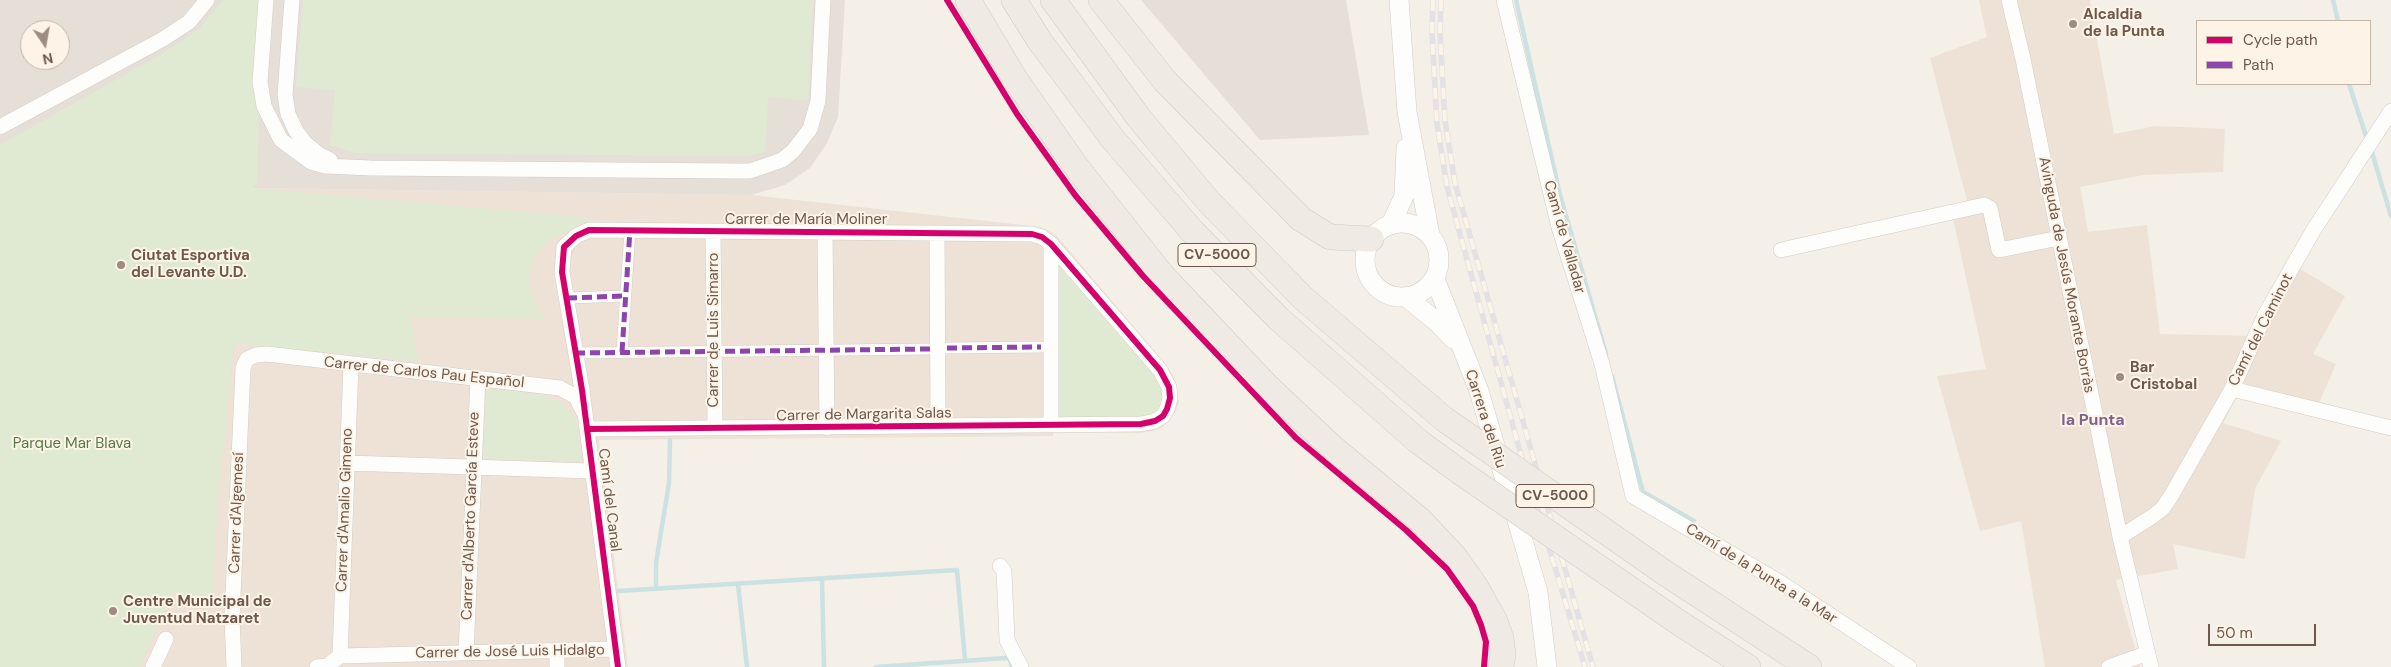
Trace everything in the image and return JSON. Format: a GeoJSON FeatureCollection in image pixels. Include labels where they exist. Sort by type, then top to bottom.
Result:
{"type":"FeatureCollection","features":[{"type":"Feature","properties":{"kind":"highway"},"geometry":{"type":"LineString","coordinates":[[968,0],[1015,80],[1075,165],[1162,275],[1266,386],[1332,447],[1420,520],[1454,556],[1476,587],[1496,621],[1503,654],[1501,667]]}},
{"type":"Feature","properties":{"kind":"highway","name":"CV-5000"},"geometry":{"type":"LineString","coordinates":[[1014,0],[1039,40],[1112,138],[1192,231],[1279,319],[1419,442],[1681,624],[1748,667]]}},
{"type":"Feature","properties":{"kind":"highway","name":"CV-5000"},"geometry":{"type":"LineString","coordinates":[[1053,0],[1139,118],[1208,202],[1303,298],[1444,419],[1665,573],[1809,667]]}},
{"type":"Feature","properties":{"kind":"highway"},"geometry":{"type":"LineString","coordinates":[[1101,0],[1165,81],[1301,219],[1330,237],[1371,239]]}},
{"type":"Feature","properties":{"kind":"street"},"geometry":{"type":"LineString","coordinates":[[0,127],[177,31],[189,22],[207,0]]}},
{"type":"Feature","properties":{"kind":"street"},"geometry":{"type":"LineString","coordinates":[[266,0],[260,82],[264,106],[274,129],[290,148],[311,162],[325,166],[371,168],[734,171],[767,167],[782,160],[793,151],[810,129],[815,116],[823,0]]}},
{"type":"Feature","properties":{"kind":"street"},"geometry":{"type":"LineString","coordinates":[[292,0],[285,95],[291,123],[305,143],[320,155],[329,159],[371,168]]}},
{"type":"Feature","properties":{"kind":"street"},"geometry":{"type":"LineString","coordinates":[[1398,0],[1408,112],[1430,235]]}},
{"type":"Feature","properties":{"kind":"street","name":"Camí de Valladar"},"geometry":{"type":"LineString","coordinates":[[1504,0],[1558,227],[1602,364],[1628,473]]}},
{"type":"Feature","properties":{"kind":"street","name":"Avinguda de Jesús Morante Borràs"},"geometry":{"type":"LineString","coordinates":[[2009,0],[2120,537],[2149,660]]}},
{"type":"Feature","properties":{"kind":"street","name":"Camí del Caminot"},"geometry":{"type":"LineString","coordinates":[[2120,537],[2163,508],[2232,390],[2265,315],[2314,232],[2391,111]]}},
{"type":"Feature","properties":{"kind":"street"},"geometry":{"type":"LineString","coordinates":[[1391,224],[1404,196],[1408,112]]}},
{"type":"Feature","properties":{"kind":"street"},"geometry":{"type":"LineString","coordinates":[[1781,250],[1948,211],[1984,205],[1990,208],[1999,250],[2058,238]]}},
{"type":"Feature","properties":{"kind":"street"},"geometry":{"type":"LineString","coordinates":[[1391,224],[1412,224],[1430,235],[1436,243],[1440,261],[1435,279],[1422,292],[1406,297],[1385,293],[1370,279],[1365,258],[1371,239],[1377,232],[1391,224]]}},
{"type":"Feature","properties":{"kind":"street","name":"Carrer de María Moliner"},"geometry":{"type":"LineString","coordinates":[[564,247],[576,236],[589,230],[1032,234],[1042,237],[1050,244]]}},
{"type":"Feature","properties":{"kind":"street"},"geometry":{"type":"LineString","coordinates":[[622,352],[630,230]]}},
{"type":"Feature","properties":{"kind":"street","name":"Carrer de Luis Simarro"},"geometry":{"type":"LineString","coordinates":[[713,232],[714,428]]}},
{"type":"Feature","properties":{"kind":"street"},"geometry":{"type":"LineString","coordinates":[[825,232],[827,428]]}},
{"type":"Feature","properties":{"kind":"street"},"geometry":{"type":"LineString","coordinates":[[937,234],[938,426]]}},
{"type":"Feature","properties":{"kind":"street"},"geometry":{"type":"LineString","coordinates":[[1050,244],[1051,424]]}},
{"type":"Feature","properties":{"kind":"street","name":"Carrer de Margarita Salas"},"geometry":{"type":"LineString","coordinates":[[586,424],[714,428],[827,428],[1141,424],[1155,421],[1168,409],[1170,398],[1166,379],[1050,244]]}},
{"type":"Feature","properties":{"kind":"street","name":"Camí del Canal"},"geometry":{"type":"LineString","coordinates":[[564,247],[562,272],[586,424],[618,667]]}},
{"type":"Feature","properties":{"kind":"street","name":"Carrera del Riu"},"geometry":{"type":"LineString","coordinates":[[1435,279],[1460,347],[1479,391],[1538,592],[1547,667]]}},
{"type":"Feature","properties":{"kind":"street"},"geometry":{"type":"LineString","coordinates":[[567,298],[625,296]]}},
{"type":"Feature","properties":{"kind":"street","name":"Carrera del Riu"},"geometry":{"type":"LineString","coordinates":[[1406,297],[1437,322],[1460,347]]}},
{"type":"Feature","properties":{"kind":"street"},"geometry":{"type":"LineString","coordinates":[[947,348],[1041,347]]}},
{"type":"Feature","properties":{"kind":"street"},"geometry":{"type":"LineString","coordinates":[[575,353],[930,348]]}},
{"type":"Feature","properties":{"kind":"street","name":"Carrer de Carlos Pau Español"},"geometry":{"type":"LineString","coordinates":[[247,359],[256,355],[267,354],[560,388],[576,397],[586,424]]}},
{"type":"Feature","properties":{"kind":"street","name":"Carrer d'Algemesí"},"geometry":{"type":"LineString","coordinates":[[234,667],[232,618],[243,368],[247,359]]}},
{"type":"Feature","properties":{"kind":"street","name":"Carrer d'Amalio Gimeno"},"geometry":{"type":"LineString","coordinates":[[340,656],[351,365]]}},
{"type":"Feature","properties":{"kind":"street","name":"Carrer d'Alberto García Esteve"},"geometry":{"type":"LineString","coordinates":[[466,653],[478,379]]}},
{"type":"Feature","properties":{"kind":"street"},"geometry":{"type":"LineString","coordinates":[[2232,390],[2391,428]]}},
{"type":"Feature","properties":{"kind":"street"},"geometry":{"type":"LineString","coordinates":[[347,463],[592,471]]}},
{"type":"Feature","properties":{"kind":"street","name":"Camí de la Punta a la Mar"},"geometry":{"type":"LineString","coordinates":[[1628,473],[1633,496],[1780,584],[1908,667]]}},
{"type":"Feature","properties":{"kind":"street"},"geometry":{"type":"LineString","coordinates":[[1000,566],[1004,572],[1007,640],[1021,667]]}},
{"type":"Feature","properties":{"kind":"street","name":"Carrera del Riu"},"geometry":{"type":"LineString","coordinates":[[1531,667],[1543,637]]}},
{"type":"Feature","properties":{"kind":"street"},"geometry":{"type":"LineString","coordinates":[[153,667],[166,639]]}},
{"type":"Feature","properties":{"kind":"street","name":"Carrer de José Luis Hidalgo"},"geometry":{"type":"LineString","coordinates":[[340,656],[616,649]]}},
{"type":"Feature","properties":{"kind":"street"},"geometry":{"type":"LineString","coordinates":[[557,650],[558,667]]}},
{"type":"Feature","properties":{"kind":"street"},"geometry":{"type":"LineString","coordinates":[[317,667],[327,667],[340,656]]}},
{"type":"Feature","properties":{"kind":"street"},"geometry":{"type":"LineString","coordinates":[[2109,667],[2149,660]]}},
{"type":"Feature","properties":{"kind":"shaded area"},"geometry":{"type":"Polygon","coordinates":[[[0,0],[845,0],[838,117],[827,143],[810,168],[785,185],[751,195],[252,188],[225,436],[0,334],[0,0]]]}},
{"type":"Feature","properties":{"kind":"shaded area"},"geometry":{"type":"Polygon","coordinates":[[[1141,0],[1346,0],[1369,135],[1260,140],[1141,0]]]}},
{"type":"Feature","properties":{"kind":"shaded area"},"geometry":{"type":"Polygon","coordinates":[[[1979,0],[2090,0],[2114,134],[2156,126],[2225,129],[2223,172],[2143,175],[2080,187],[2088,232],[2147,225],[2160,334],[2251,336],[2292,264],[2345,296],[2313,354],[2336,364],[2315,412],[2238,395],[2223,423],[2281,441],[2255,489],[2245,559],[2173,544],[2178,569],[2116,580],[2140,667],[2045,667],[2021,521],[1980,531],[1937,376],[1986,369],[1950,205],[1967,201],[1930,58],[1987,37],[1979,0]]]}},
{"type":"Feature","properties":{"kind":"shaded area"},"geometry":{"type":"Polygon","coordinates":[[[252,188],[751,195],[1041,227],[1055,234],[1167,366],[1175,379],[1179,403],[1175,413],[1163,427],[1154,431],[1140,433],[1053,432],[1053,436],[599,440],[628,667],[0,667],[0,334],[225,436],[252,188]]]}},
{"type":"Feature","properties":{"kind":"green space","name":"Ciutat Esportiva del Levante U.D."},"geometry":{"type":"Polygon","coordinates":[[[223,0],[262,0],[257,183],[252,188],[595,218],[550,239],[534,259],[529,273],[529,284],[532,296],[545,319],[410,317],[418,361],[234,343],[218,498],[212,607],[174,590],[139,667],[0,667],[0,145],[160,55],[199,29],[223,0]]]}},
{"type":"Feature","properties":{"kind":"green space"},"geometry":{"type":"Polygon","coordinates":[[[303,0],[813,0],[808,100],[768,97],[765,152],[744,156],[356,153],[330,145],[335,90],[296,87],[303,0]]]}},
{"type":"Feature","properties":{"kind":"green space"},"geometry":{"type":"Polygon","coordinates":[[[1059,264],[1161,381],[1165,394],[1159,410],[1147,418],[1061,420],[1057,416],[1055,267],[1059,264]]]}},
{"type":"Feature","properties":{"kind":"green space"},"geometry":{"type":"Polygon","coordinates":[[[486,388],[540,394],[562,403],[572,414],[577,425],[581,461],[483,458],[486,388]]]}},
{"type":"Feature","properties":{"kind":"waterway"},"geometry":{"type":"LineString","coordinates":[[1516,0],[1560,195],[1606,354]]}},
{"type":"Feature","properties":{"kind":"waterway"},"geometry":{"type":"LineString","coordinates":[[2333,0],[2338,20]]}},
{"type":"Feature","properties":{"kind":"waterway"},"geometry":{"type":"LineString","coordinates":[[2349,85],[2368,142]]}},
{"type":"Feature","properties":{"kind":"waterway"},"geometry":{"type":"LineString","coordinates":[[2371,149],[2391,216]]}},
{"type":"Feature","properties":{"kind":"waterway"},"geometry":{"type":"LineString","coordinates":[[1612,376],[1643,492],[1694,521]]}},
{"type":"Feature","properties":{"kind":"waterway"},"geometry":{"type":"LineString","coordinates":[[656,589],[656,563],[669,483],[670,440]]}},
{"type":"Feature","properties":{"kind":"waterway"},"geometry":{"type":"LineString","coordinates":[[618,591],[957,570],[965,660]]}},
{"type":"Feature","properties":{"kind":"waterway"},"geometry":{"type":"LineString","coordinates":[[822,579],[824,667]]}},
{"type":"Feature","properties":{"kind":"waterway"},"geometry":{"type":"LineString","coordinates":[[738,584],[747,667]]}},
{"type":"Feature","properties":{"kind":"waterway"},"geometry":{"type":"LineString","coordinates":[[876,667],[1006,658],[1010,659],[1012,667]]}},
{"type":"Feature","properties":{"kind":"railway"},"geometry":{"type":"LineString","coordinates":[[1433,0],[1432,33],[1437,124],[1447,187],[1521,455],[1585,667]]}},
{"type":"Feature","properties":{"kind":"railway"},"geometry":{"type":"LineString","coordinates":[[1441,0],[1440,34],[1445,121],[1455,183],[1593,667]]}},
{"type":"Feature","properties":{"kind":"marked path"},"geometry":{"type":"LineString","coordinates":[[622,352],[630,230]]}},
{"type":"Feature","properties":{"kind":"marked path"},"geometry":{"type":"LineString","coordinates":[[567,298],[625,296]]}},
{"type":"Feature","properties":{"kind":"marked path"},"geometry":{"type":"LineString","coordinates":[[947,348],[1041,347]]}},
{"type":"Feature","properties":{"kind":"marked path"},"geometry":{"type":"LineString","coordinates":[[575,353],[930,349]]}},
{"type":"Feature","properties":{"kind":"cycle path"},"geometry":{"type":"LineString","coordinates":[[947,0],[1017,114],[1075,195],[1143,276],[1296,438],[1406,530],[1447,569],[1473,606],[1481,625],[1486,642],[1484,667]]}},
{"type":"Feature","properties":{"kind":"cycle path"},"geometry":{"type":"LineString","coordinates":[[587,429],[1141,424],[1155,421],[1163,416],[1170,398],[1169,387],[1160,370],[1051,244],[1042,237],[1032,234],[589,230],[576,236],[564,247],[562,272],[582,390],[618,667]]}},
{"type":"Feature","properties":{"kind":"place","name":"Alcaldia de la Punta"},"geometry":{"type":"Point","coordinates":[2073,24]}},
{"type":"Feature","properties":{"kind":"place","name":"Ciutat Esportiva del Levante U.D."},"geometry":{"type":"Point","coordinates":[121,265]}},
{"type":"Feature","properties":{"kind":"place","name":"Bar Cristobal"},"geometry":{"type":"Point","coordinates":[2120,377]}},
{"type":"Feature","properties":{"kind":"place","name":"Centre Municipal de Juventud Natzaret"},"geometry":{"type":"Point","coordinates":[113,611]}},
{"type":"Feature","properties":{"kind":"district","name":"la Punta"},"geometry":{"type":"Point","coordinates":[2093,421]}},
{"type":"Feature","properties":{"kind":"park label","name":"Parque Mar Blava"},"geometry":{"type":"Point","coordinates":[72,444]}}]}
